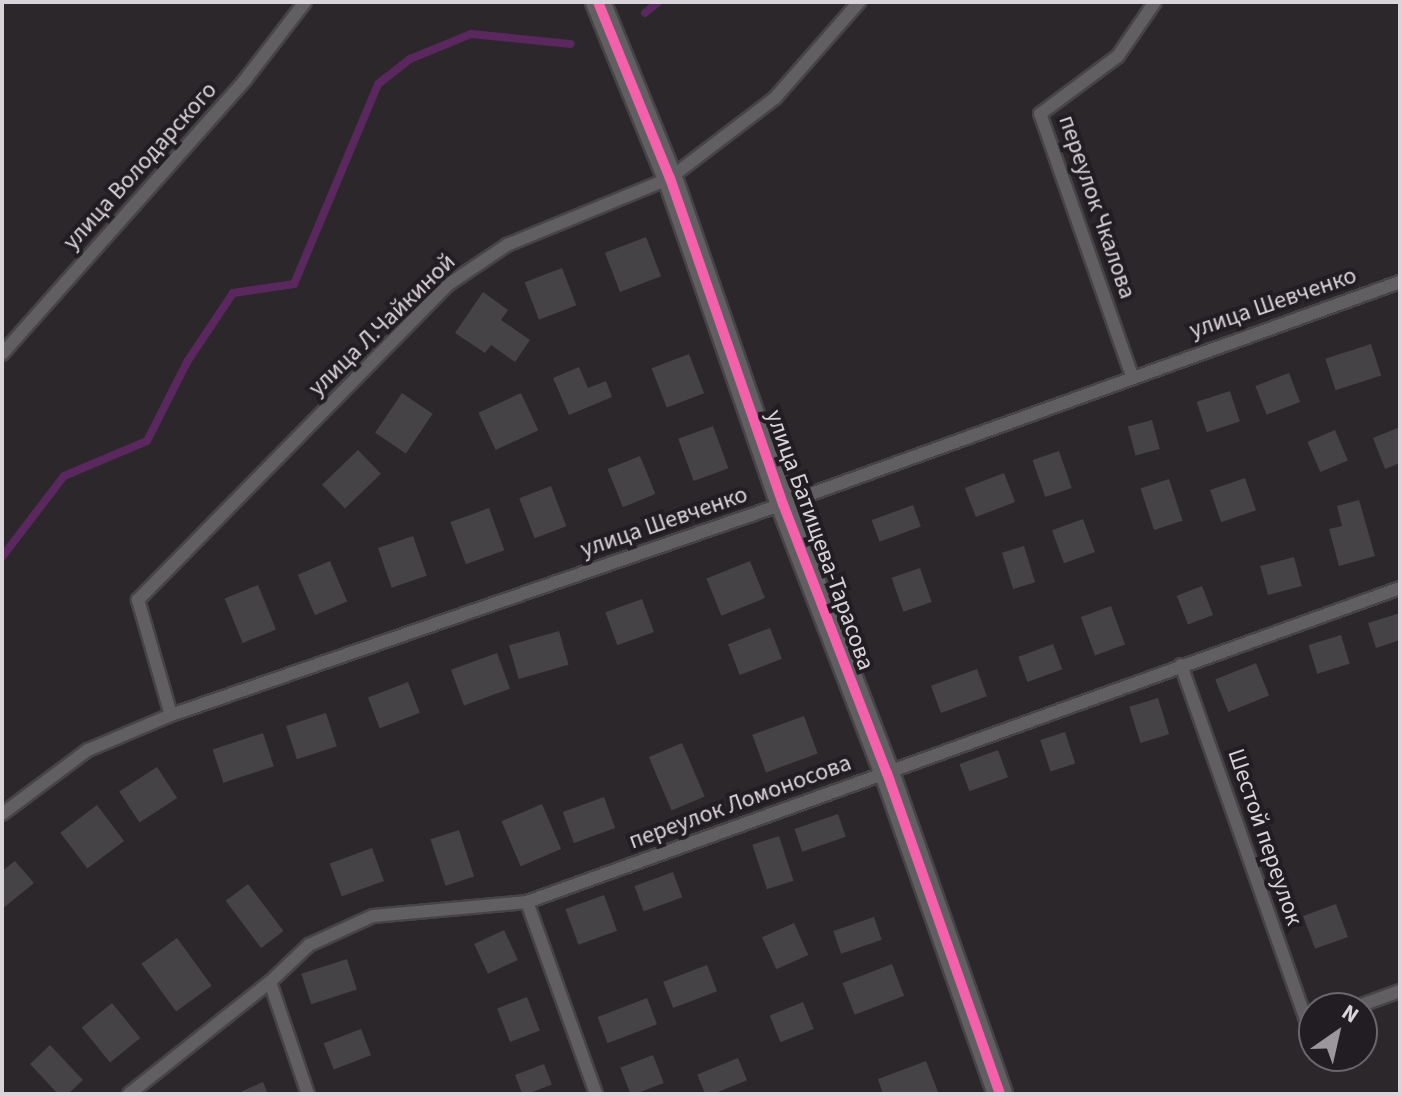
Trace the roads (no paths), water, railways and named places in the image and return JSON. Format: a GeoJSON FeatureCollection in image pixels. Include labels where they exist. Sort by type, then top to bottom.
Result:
{"type":"FeatureCollection","features":[{"type":"Feature","properties":{"kind":"street","name":"улица Батищева-Тарасова"},"geometry":{"type":"LineString","coordinates":[[598,2],[670,178],[783,504],[887,773],[1000,1094]]}},
{"type":"Feature","properties":{"kind":"lane","name":"улица Володарского"},"geometry":{"type":"LineString","coordinates":[[2,354],[245,80],[305,2]]}},
{"type":"Feature","properties":{"kind":"lane","name":"улица Л.Чайкиной"},"geometry":{"type":"LineString","coordinates":[[171,715],[138,600],[449,284],[507,245],[670,178],[775,98],[859,2]]}},
{"type":"Feature","properties":{"kind":"lane","name":"переулок Чкалова"},"geometry":{"type":"LineString","coordinates":[[1132,376],[1040,114],[1118,56],[1155,2]]}},
{"type":"Feature","properties":{"kind":"lane","name":"улица Шевченко"},"geometry":{"type":"LineString","coordinates":[[2,814],[88,750],[171,715],[783,504],[1400,282]]}},
{"type":"Feature","properties":{"kind":"lane","name":"переулок Ломоносова"},"geometry":{"type":"LineString","coordinates":[[129,1094],[270,982],[309,945],[373,916],[527,902],[1400,588]]}},
{"type":"Feature","properties":{"kind":"lane","name":"Шестой переулок"},"geometry":{"type":"LineString","coordinates":[[1181,665],[1300,992]]}},
{"type":"Feature","properties":{"kind":"lane"},"geometry":{"type":"LineString","coordinates":[[527,902],[596,1094]]}},
{"type":"Feature","properties":{"kind":"lane"},"geometry":{"type":"LineString","coordinates":[[270,982],[308,1094]]}},
{"type":"Feature","properties":{"kind":"lane"},"geometry":{"type":"LineString","coordinates":[[1378,1000],[1399,993]]}},
{"type":"Feature","properties":{"kind":"waterway"},"geometry":{"type":"LineString","coordinates":[[645,13],[658,2]]}},
{"type":"Feature","properties":{"kind":"waterway"},"geometry":{"type":"LineString","coordinates":[[2,557],[64,476],[147,441],[187,362],[233,293],[294,284],[378,84],[410,59],[471,34],[571,44]]}}]}
